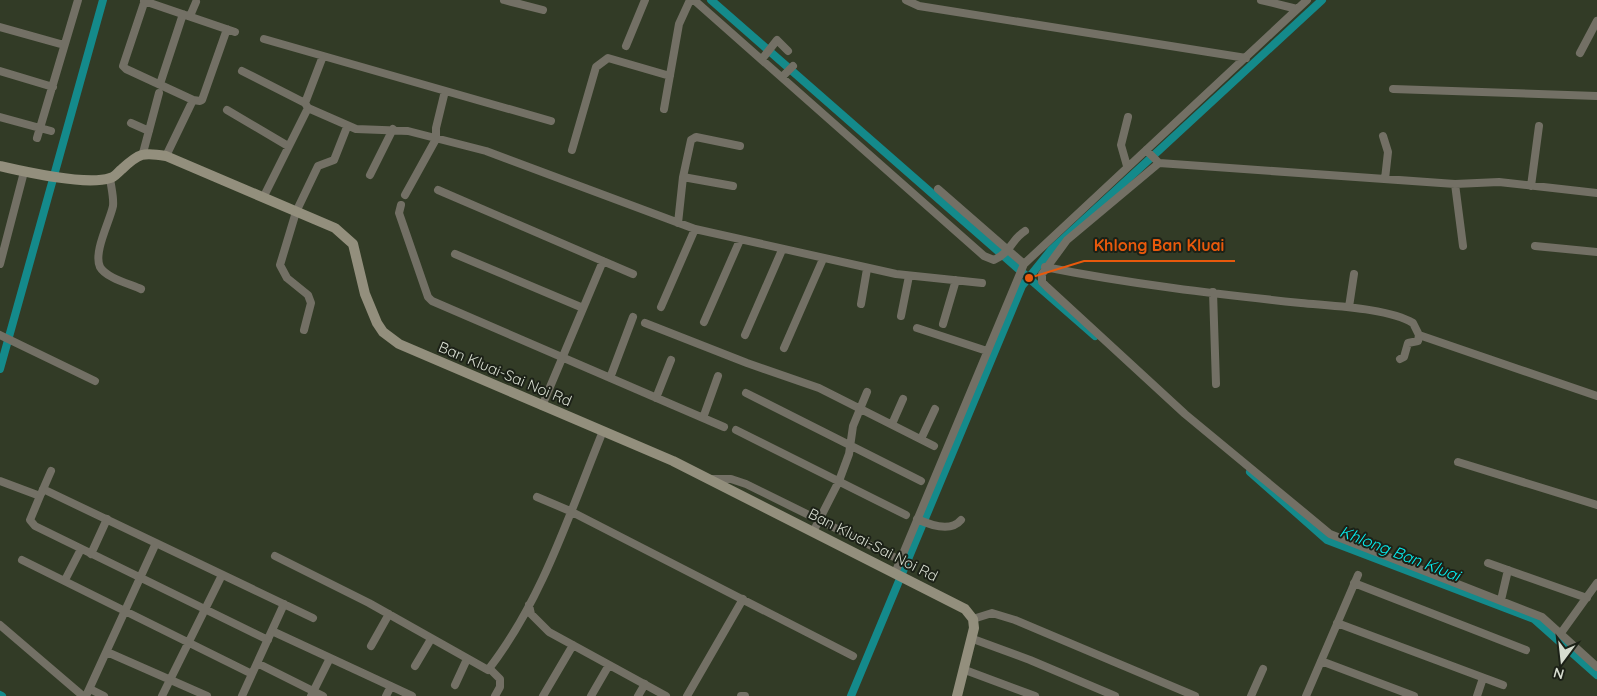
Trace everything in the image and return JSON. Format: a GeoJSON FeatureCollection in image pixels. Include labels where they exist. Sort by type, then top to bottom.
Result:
{"type":"FeatureCollection","features":[{"type":"Feature","properties":{"kind":"street"},"geometry":{"type":"LineString","coordinates":[[504,0],[543,10]]}},
{"type":"Feature","properties":{"kind":"street"},"geometry":{"type":"LineString","coordinates":[[626,46],[645,0]]}},
{"type":"Feature","properties":{"kind":"street"},"geometry":{"type":"LineString","coordinates":[[664,109],[679,24],[692,0],[763,58],[984,256],[994,260],[1007,252],[1017,236],[1025,231]]}},
{"type":"Feature","properties":{"kind":"street"},"geometry":{"type":"LineString","coordinates":[[906,0],[919,6],[1246,58]]}},
{"type":"Feature","properties":{"kind":"street"},"geometry":{"type":"LineString","coordinates":[[1261,0],[1297,9]]}},
{"type":"Feature","properties":{"kind":"street"},"geometry":{"type":"LineString","coordinates":[[899,575],[900,560],[919,520],[1023,266],[1127,166],[1147,151],[1307,0]]}},
{"type":"Feature","properties":{"kind":"street"},"geometry":{"type":"LineString","coordinates":[[37,138],[53,86],[75,1]]}},
{"type":"Feature","properties":{"kind":"street"},"geometry":{"type":"LineString","coordinates":[[144,1],[231,30],[201,101],[193,100],[123,66],[144,1]]}},
{"type":"Feature","properties":{"kind":"street"},"geometry":{"type":"LineString","coordinates":[[160,84],[186,15],[196,2]]}},
{"type":"Feature","properties":{"kind":"street"},"geometry":{"type":"LineString","coordinates":[[1580,53],[1597,21]]}},
{"type":"Feature","properties":{"kind":"street"},"geometry":{"type":"LineString","coordinates":[[0,27],[64,45]]}},
{"type":"Feature","properties":{"kind":"street"},"geometry":{"type":"LineString","coordinates":[[264,40],[551,121]]}},
{"type":"Feature","properties":{"kind":"street"},"geometry":{"type":"LineString","coordinates":[[763,58],[774,42],[780,41],[788,51]]}},
{"type":"Feature","properties":{"kind":"street"},"geometry":{"type":"LineString","coordinates":[[264,196],[306,106],[322,56]]}},
{"type":"Feature","properties":{"kind":"street"},"geometry":{"type":"LineString","coordinates":[[572,150],[596,67],[603,61],[608,58],[620,59],[670,76]]}},
{"type":"Feature","properties":{"kind":"street"},"geometry":{"type":"LineString","coordinates":[[782,76],[792,67]]}},
{"type":"Feature","properties":{"kind":"street"},"geometry":{"type":"LineString","coordinates":[[0,71],[53,86]]}},
{"type":"Feature","properties":{"kind":"street"},"geometry":{"type":"LineString","coordinates":[[242,71],[347,127],[364,130],[393,129],[486,151],[694,229],[823,260],[909,276],[982,283]]}},
{"type":"Feature","properties":{"kind":"street"},"geometry":{"type":"LineString","coordinates":[[1393,88],[1597,96]]}},
{"type":"Feature","properties":{"kind":"street"},"geometry":{"type":"LineString","coordinates":[[405,195],[436,139],[436,128],[445,91]]}},
{"type":"Feature","properties":{"kind":"street"},"geometry":{"type":"LineString","coordinates":[[0,166],[37,175],[64,178],[110,178],[135,157],[143,153],[158,93]]}},
{"type":"Feature","properties":{"kind":"street"},"geometry":{"type":"LineString","coordinates":[[166,156],[193,100]]}},
{"type":"Feature","properties":{"kind":"street"},"geometry":{"type":"LineString","coordinates":[[227,110],[288,146]]}},
{"type":"Feature","properties":{"kind":"street"},"geometry":{"type":"LineString","coordinates":[[0,117],[51,131]]}},
{"type":"Feature","properties":{"kind":"street"},"geometry":{"type":"LineString","coordinates":[[1127,166],[1121,145],[1128,117]]}},
{"type":"Feature","properties":{"kind":"street"},"geometry":{"type":"LineString","coordinates":[[131,123],[149,131]]}},
{"type":"Feature","properties":{"kind":"street"},"geometry":{"type":"LineString","coordinates":[[1530,186],[1538,126]]}},
{"type":"Feature","properties":{"kind":"street"},"geometry":{"type":"LineString","coordinates":[[304,330],[311,303],[308,295],[287,278],[280,265],[296,212],[319,165],[334,160],[347,127]]}},
{"type":"Feature","properties":{"kind":"street"},"geometry":{"type":"LineString","coordinates":[[370,176],[393,129]]}},
{"type":"Feature","properties":{"kind":"street"},"geometry":{"type":"LineString","coordinates":[[1383,136],[1388,152],[1385,179]]}},
{"type":"Feature","properties":{"kind":"street"},"geometry":{"type":"LineString","coordinates":[[678,223],[683,177],[693,138],[740,146]]}},
{"type":"Feature","properties":{"kind":"street"},"geometry":{"type":"LineString","coordinates":[[1147,151],[1157,162],[1455,184],[1499,182],[1597,193]]}},
{"type":"Feature","properties":{"kind":"street","name":"Ban Kluai-Sai Noi Rd"},"geometry":{"type":"LineString","coordinates":[[143,153],[166,156],[264,196],[335,228],[353,244],[371,313],[390,338],[423,356],[603,431],[710,479],[965,609],[973,619]]}},
{"type":"Feature","properties":{"kind":"street"},"geometry":{"type":"LineString","coordinates":[[1157,162],[1067,240],[1045,267],[1042,274],[1042,282],[1185,414],[1330,534],[1542,617],[1597,667]]}},
{"type":"Feature","properties":{"kind":"street"},"geometry":{"type":"LineString","coordinates":[[0,264],[24,172]]}},
{"type":"Feature","properties":{"kind":"street"},"geometry":{"type":"LineString","coordinates":[[683,177],[733,186]]}},
{"type":"Feature","properties":{"kind":"street"},"geometry":{"type":"LineString","coordinates":[[110,178],[112,207],[102,242],[99,257],[100,267],[109,274],[141,289]]}},
{"type":"Feature","properties":{"kind":"street"},"geometry":{"type":"LineString","coordinates":[[1455,184],[1463,246]]}},
{"type":"Feature","properties":{"kind":"street"},"geometry":{"type":"LineString","coordinates":[[938,189],[1023,266]]}},
{"type":"Feature","properties":{"kind":"street"},"geometry":{"type":"LineString","coordinates":[[438,190],[633,274]]}},
{"type":"Feature","properties":{"kind":"street"},"geometry":{"type":"LineString","coordinates":[[401,205],[399,213],[430,299],[724,427]]}},
{"type":"Feature","properties":{"kind":"street"},"geometry":{"type":"LineString","coordinates":[[661,306],[694,229]]}},
{"type":"Feature","properties":{"kind":"street"},"geometry":{"type":"LineString","coordinates":[[704,322],[740,240]]}},
{"type":"Feature","properties":{"kind":"street"},"geometry":{"type":"LineString","coordinates":[[1535,246],[1597,252]]}},
{"type":"Feature","properties":{"kind":"street"},"geometry":{"type":"LineString","coordinates":[[745,334],[782,250]]}},
{"type":"Feature","properties":{"kind":"street"},"geometry":{"type":"LineString","coordinates":[[455,254],[583,308]]}},
{"type":"Feature","properties":{"kind":"street"},"geometry":{"type":"LineString","coordinates":[[784,348],[823,260]]}},
{"type":"Feature","properties":{"kind":"street"},"geometry":{"type":"LineString","coordinates":[[542,406],[603,261]]}},
{"type":"Feature","properties":{"kind":"street"},"geometry":{"type":"LineString","coordinates":[[1045,267],[1088,276],[1349,307],[1407,320],[1413,323],[1419,335],[1597,396]]}},
{"type":"Feature","properties":{"kind":"street"},"geometry":{"type":"LineString","coordinates":[[861,304],[867,268]]}},
{"type":"Feature","properties":{"kind":"street"},"geometry":{"type":"LineString","coordinates":[[1349,307],[1354,274]]}},
{"type":"Feature","properties":{"kind":"street"},"geometry":{"type":"LineString","coordinates":[[901,316],[909,276]]}},
{"type":"Feature","properties":{"kind":"street"},"geometry":{"type":"LineString","coordinates":[[943,324],[956,280]]}},
{"type":"Feature","properties":{"kind":"street"},"geometry":{"type":"LineString","coordinates":[[1213,292],[1216,384]]}},
{"type":"Feature","properties":{"kind":"street"},"geometry":{"type":"LineString","coordinates":[[610,378],[633,317]]}},
{"type":"Feature","properties":{"kind":"street"},"geometry":{"type":"LineString","coordinates":[[644,323],[820,388],[934,446]]}},
{"type":"Feature","properties":{"kind":"street"},"geometry":{"type":"LineString","coordinates":[[917,328],[987,351]]}},
{"type":"Feature","properties":{"kind":"street"},"geometry":{"type":"LineString","coordinates":[[1400,359],[1404,357],[1408,343],[1418,340],[1419,335]]}},
{"type":"Feature","properties":{"kind":"street"},"geometry":{"type":"LineString","coordinates":[[0,336],[17,342],[95,380]]}},
{"type":"Feature","properties":{"kind":"street"},"geometry":{"type":"LineString","coordinates":[[656,398],[670,360]]}},
{"type":"Feature","properties":{"kind":"street"},"geometry":{"type":"LineString","coordinates":[[702,418],[718,376]]}},
{"type":"Feature","properties":{"kind":"street"},"geometry":{"type":"LineString","coordinates":[[813,532],[839,481],[850,446],[853,426],[867,392]]}},
{"type":"Feature","properties":{"kind":"street"},"geometry":{"type":"LineString","coordinates":[[746,393],[921,481]]}},
{"type":"Feature","properties":{"kind":"street"},"geometry":{"type":"LineString","coordinates":[[892,424],[903,399]]}},
{"type":"Feature","properties":{"kind":"street"},"geometry":{"type":"LineString","coordinates":[[921,439],[935,409]]}},
{"type":"Feature","properties":{"kind":"street"},"geometry":{"type":"LineString","coordinates":[[736,430],[906,514]]}},
{"type":"Feature","properties":{"kind":"street"},"geometry":{"type":"LineString","coordinates":[[489,668],[504,650],[529,605],[603,431]]}},
{"type":"Feature","properties":{"kind":"street"},"geometry":{"type":"LineString","coordinates":[[1458,462],[1597,505]]}},
{"type":"Feature","properties":{"kind":"street"},"geometry":{"type":"LineString","coordinates":[[51,471],[31,517],[31,523],[268,640]]}},
{"type":"Feature","properties":{"kind":"street"},"geometry":{"type":"LineString","coordinates":[[710,479],[731,479],[900,560]]}},
{"type":"Feature","properties":{"kind":"street"},"geometry":{"type":"LineString","coordinates":[[0,480],[42,492],[107,519],[313,618]]}},
{"type":"Feature","properties":{"kind":"street"},"geometry":{"type":"LineString","coordinates":[[537,497],[570,511],[853,656]]}},
{"type":"Feature","properties":{"kind":"street"},"geometry":{"type":"LineString","coordinates":[[91,554],[107,519]]}},
{"type":"Feature","properties":{"kind":"street"},"geometry":{"type":"LineString","coordinates":[[919,520],[931,525],[949,527],[961,520]]}},
{"type":"Feature","properties":{"kind":"street"},"geometry":{"type":"LineString","coordinates":[[86,694],[156,543]]}},
{"type":"Feature","properties":{"kind":"street"},"geometry":{"type":"LineString","coordinates":[[65,580],[81,549]]}},
{"type":"Feature","properties":{"kind":"street"},"geometry":{"type":"LineString","coordinates":[[276,556],[389,614],[467,660],[481,667],[489,668],[500,679],[500,687],[495,696]]}},
{"type":"Feature","properties":{"kind":"street"},"geometry":{"type":"LineString","coordinates":[[22,560],[252,674]]}},
{"type":"Feature","properties":{"kind":"street"},"geometry":{"type":"LineString","coordinates":[[1488,563],[1587,598]]}},
{"type":"Feature","properties":{"kind":"street"},"geometry":{"type":"LineString","coordinates":[[1501,600],[1508,570]]}},
{"type":"Feature","properties":{"kind":"street"},"geometry":{"type":"LineString","coordinates":[[1306,696],[1358,574]]}},
{"type":"Feature","properties":{"kind":"street"},"geometry":{"type":"LineString","coordinates":[[162,696],[222,575]]}},
{"type":"Feature","properties":{"kind":"street"},"geometry":{"type":"LineString","coordinates":[[1354,583],[1526,650]]}},
{"type":"Feature","properties":{"kind":"street"},"geometry":{"type":"LineString","coordinates":[[1561,633],[1597,583]]}},
{"type":"Feature","properties":{"kind":"street"},"geometry":{"type":"LineString","coordinates":[[687,696],[743,599]]}},
{"type":"Feature","properties":{"kind":"street"},"geometry":{"type":"LineString","coordinates":[[242,696],[284,604]]}},
{"type":"Feature","properties":{"kind":"street"},"geometry":{"type":"LineString","coordinates":[[529,605],[531,614],[549,632],[666,696]]}},
{"type":"Feature","properties":{"kind":"street"},"geometry":{"type":"LineString","coordinates":[[957,696],[973,639],[973,619],[992,613],[1015,620],[1195,696]]}},
{"type":"Feature","properties":{"kind":"street"},"geometry":{"type":"LineString","coordinates":[[371,646],[389,614]]}},
{"type":"Feature","properties":{"kind":"street"},"geometry":{"type":"LineString","coordinates":[[1337,623],[1503,685]]}},
{"type":"Feature","properties":{"kind":"street"},"geometry":{"type":"LineString","coordinates":[[0,625],[86,694],[104,696]]}},
{"type":"Feature","properties":{"kind":"street"},"geometry":{"type":"LineString","coordinates":[[272,631],[412,696]]}},
{"type":"Feature","properties":{"kind":"street"},"geometry":{"type":"LineString","coordinates":[[415,666],[431,639]]}},
{"type":"Feature","properties":{"kind":"street"},"geometry":{"type":"LineString","coordinates":[[973,639],[1030,660],[1114,696]]}},
{"type":"Feature","properties":{"kind":"street"},"geometry":{"type":"LineString","coordinates":[[543,696],[573,645]]}},
{"type":"Feature","properties":{"kind":"street"},"geometry":{"type":"LineString","coordinates":[[107,652],[208,696]]}},
{"type":"Feature","properties":{"kind":"street"},"geometry":{"type":"LineString","coordinates":[[312,694],[330,658]]}},
{"type":"Feature","properties":{"kind":"street"},"geometry":{"type":"LineString","coordinates":[[455,685],[467,660]]}},
{"type":"Feature","properties":{"kind":"street"},"geometry":{"type":"LineString","coordinates":[[1321,661],[1404,694],[1414,696]]}},
{"type":"Feature","properties":{"kind":"street"},"geometry":{"type":"LineString","coordinates":[[257,663],[312,694],[323,696]]}},
{"type":"Feature","properties":{"kind":"street"},"geometry":{"type":"LineString","coordinates":[[591,696],[608,665]]}},
{"type":"Feature","properties":{"kind":"street"},"geometry":{"type":"LineString","coordinates":[[1252,696],[1262,669]]}},
{"type":"Feature","properties":{"kind":"street"},"geometry":{"type":"LineString","coordinates":[[964,670],[1035,696]]}},
{"type":"Feature","properties":{"kind":"street"},"geometry":{"type":"LineString","coordinates":[[1477,696],[1483,678]]}},
{"type":"Feature","properties":{"kind":"street"},"geometry":{"type":"LineString","coordinates":[[638,696],[645,684]]}},
{"type":"Feature","properties":{"kind":"street"},"geometry":{"type":"LineString","coordinates":[[386,696],[391,686]]}},
{"type":"Feature","properties":{"kind":"waterway"},"geometry":{"type":"LineString","coordinates":[[0,369],[103,0]]}},
{"type":"Feature","properties":{"kind":"waterway","name":"Khlong Ban Kluai"},"geometry":{"type":"LineString","coordinates":[[711,0],[1095,336]]}},
{"type":"Feature","properties":{"kind":"waterway"},"geometry":{"type":"LineString","coordinates":[[851,696],[1022,286],[1051,250],[1322,0]]}},
{"type":"Feature","properties":{"kind":"waterway","name":"Khlong Ban Kluai"},"geometry":{"type":"LineString","coordinates":[[1250,472],[1327,540],[1534,619],[1597,675]]}},
{"type":"Feature","properties":{"kind":"place","name":"Khlong Ban Kluai"},"geometry":{"type":"Point","coordinates":[1029,278]}}]}
